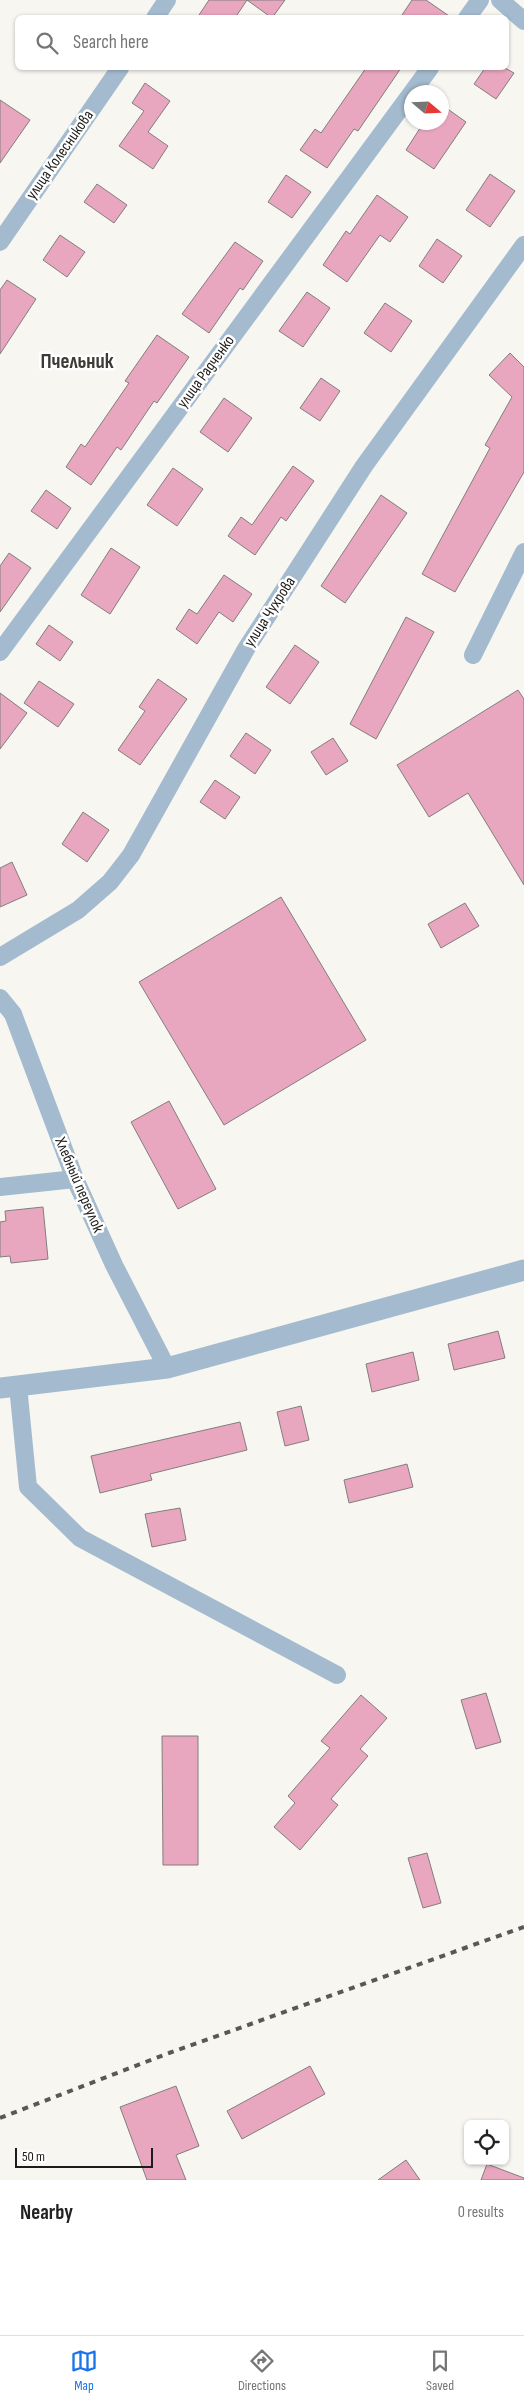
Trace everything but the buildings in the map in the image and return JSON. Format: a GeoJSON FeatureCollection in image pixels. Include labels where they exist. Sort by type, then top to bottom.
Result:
{"type":"FeatureCollection","features":[{"type":"Feature","properties":{"kind":"street"},"geometry":{"type":"LineString","coordinates":[[157,15],[167,0]]}},
{"type":"Feature","properties":{"kind":"street"},"geometry":{"type":"LineString","coordinates":[[469,15],[480,0]]}},
{"type":"Feature","properties":{"kind":"street"},"geometry":{"type":"LineString","coordinates":[[500,0],[524,21]]}},
{"type":"Feature","properties":{"kind":"street","name":"улица Колесникова"},"geometry":{"type":"LineString","coordinates":[[0,242],[119,70]]}},
{"type":"Feature","properties":{"kind":"street","name":"улица Радченко"},"geometry":{"type":"LineString","coordinates":[[0,652],[429,70]]}},
{"type":"Feature","properties":{"kind":"street","name":"улица Чухрова"},"geometry":{"type":"LineString","coordinates":[[0,957],[78,910],[110,882],[131,855],[251,640],[364,466],[524,245]]}},
{"type":"Feature","properties":{"kind":"street"},"geometry":{"type":"LineString","coordinates":[[473,655],[524,552]]}},
{"type":"Feature","properties":{"kind":"street","name":"Хлебный переулок"},"geometry":{"type":"LineString","coordinates":[[0,998],[13,1014],[75,1179],[114,1265],[167,1368]]}},
{"type":"Feature","properties":{"kind":"street"},"geometry":{"type":"LineString","coordinates":[[0,1188],[75,1179]]}},
{"type":"Feature","properties":{"kind":"street"},"geometry":{"type":"LineString","coordinates":[[338,1675],[80,1538],[28,1487],[9,1387],[167,1368],[524,1270]]}},
{"type":"Feature","properties":{"kind":"railway"},"geometry":{"type":"LineString","coordinates":[[0,2118],[169,2053],[524,1927]]}},
{"type":"Feature","properties":{"kind":"district","name":"Пчельник"},"geometry":{"type":"Point","coordinates":[77,361]}}]}
